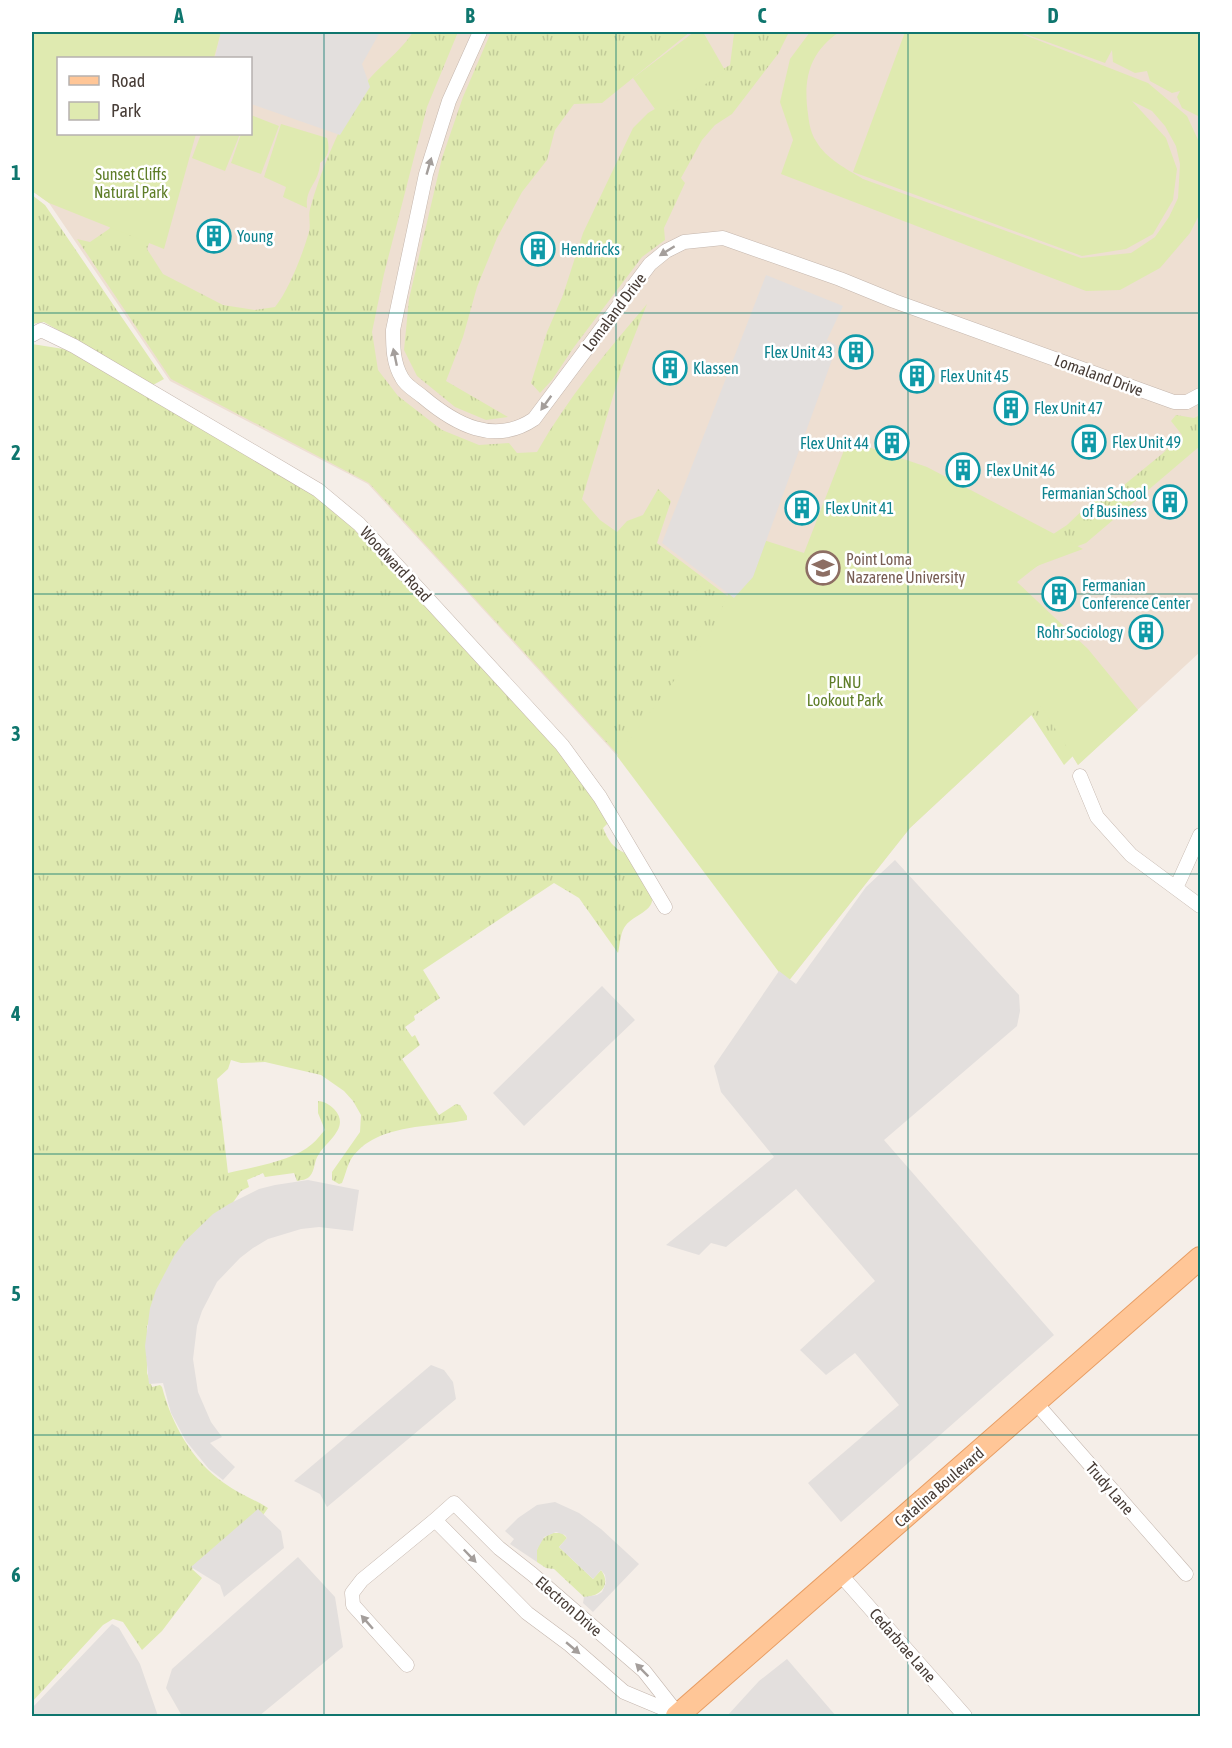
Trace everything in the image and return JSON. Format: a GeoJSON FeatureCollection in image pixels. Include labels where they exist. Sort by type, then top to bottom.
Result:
{"type":"FeatureCollection","features":[{"type":"Feature","properties":{"kind":"main road","name":"Catalina Boulevard"},"geometry":{"type":"LineString","coordinates":[[679,1716],[1200,1258]]}},
{"type":"Feature","properties":{"kind":"street","name":"Lomaland Drive"},"geometry":{"type":"LineString","coordinates":[[480,32],[449,100],[426,174],[393,330],[393,356],[403,381],[428,402],[464,426],[499,432],[520,428],[534,419],[650,264],[666,251],[684,242],[723,238],[1174,402],[1187,402],[1200,395]]}},
{"type":"Feature","properties":{"kind":"street","name":"Woodward Road"},"geometry":{"type":"LineString","coordinates":[[32,335],[41,330],[74,346],[318,490],[359,524],[562,745],[600,796],[665,907]]}},
{"type":"Feature","properties":{"kind":"street"},"geometry":{"type":"LineString","coordinates":[[1080,776],[1097,817],[1131,855],[1200,906]]}},
{"type":"Feature","properties":{"kind":"street"},"geometry":{"type":"LineString","coordinates":[[1176,888],[1200,835]]}},
{"type":"Feature","properties":{"kind":"street","name":"Trudy Lane"},"geometry":{"type":"LineString","coordinates":[[1035,1402],[1186,1574]]}},
{"type":"Feature","properties":{"kind":"street","name":"Electron Drive"},"geometry":{"type":"LineString","coordinates":[[454,1503],[499,1548],[644,1671],[679,1716],[624,1692],[570,1645],[527,1613],[435,1520],[454,1503]]}},
{"type":"Feature","properties":{"kind":"street"},"geometry":{"type":"LineString","coordinates":[[407,1665],[353,1605],[352,1593],[362,1580],[435,1520]]}},
{"type":"Feature","properties":{"kind":"street","name":"Cedarbrae Lane"},"geometry":{"type":"LineString","coordinates":[[840,1574],[965,1716]]}},
{"type":"Feature","properties":{"kind":"shaded area","name":"Point Loma Nazarene University"},"geometry":{"type":"Polygon","coordinates":[[[44,32],[1200,32],[1200,652],[1078,765],[1041,706],[910,828],[787,983],[655,797],[368,484],[170,381],[49,203],[32,191],[44,32]]]}},
{"type":"Feature","properties":{"kind":"shaded area"},"geometry":{"type":"Polygon","coordinates":[[[221,32],[380,32],[362,64],[370,87],[340,135],[252,104],[252,57],[215,57],[221,32]]]}},
{"type":"Feature","properties":{"kind":"shaded area"},"geometry":{"type":"Polygon","coordinates":[[[766,275],[843,306],[827,340],[837,346],[753,577],[734,598],[662,543],[766,275]]]}},
{"type":"Feature","properties":{"kind":"shaded area"},"geometry":{"type":"Polygon","coordinates":[[[895,860],[1019,995],[1020,1011],[1017,1026],[884,1140],[1054,1335],[841,1522],[808,1483],[899,1405],[855,1353],[826,1375],[800,1350],[875,1281],[796,1189],[726,1247],[711,1243],[699,1255],[666,1245],[774,1157],[721,1092],[714,1066],[779,971],[796,984],[866,887],[895,860]]]}},
{"type":"Feature","properties":{"kind":"shaded area"},"geometry":{"type":"Polygon","coordinates":[[[602,986],[635,1020],[524,1126],[493,1093],[602,986]]]}},
{"type":"Feature","properties":{"kind":"shaded area"},"geometry":{"type":"Polygon","coordinates":[[[308,1180],[359,1190],[353,1231],[319,1227],[301,1229],[268,1239],[253,1248],[217,1282],[197,1326],[193,1359],[198,1392],[211,1422],[222,1437],[210,1443],[235,1467],[223,1480],[209,1469],[186,1441],[171,1413],[163,1383],[149,1384],[145,1346],[150,1308],[156,1290],[174,1256],[185,1241],[213,1214],[259,1189],[308,1180]]]}},
{"type":"Feature","properties":{"kind":"shaded area"},"geometry":{"type":"Polygon","coordinates":[[[431,1365],[444,1370],[453,1382],[456,1399],[327,1507],[320,1494],[294,1481],[431,1365]]]}},
{"type":"Feature","properties":{"kind":"shaded area"},"geometry":{"type":"Polygon","coordinates":[[[555,1502],[579,1513],[601,1529],[639,1564],[593,1612],[583,1603],[584,1597],[602,1592],[606,1583],[605,1575],[601,1570],[593,1579],[559,1547],[567,1538],[565,1535],[556,1532],[544,1537],[537,1550],[537,1562],[510,1544],[514,1539],[505,1531],[518,1518],[537,1505],[555,1502]]]}},
{"type":"Feature","properties":{"kind":"shaded area"},"geometry":{"type":"Polygon","coordinates":[[[258,1509],[281,1531],[284,1548],[224,1597],[220,1585],[191,1567],[258,1509]]]}},
{"type":"Feature","properties":{"kind":"shaded area"},"geometry":{"type":"Polygon","coordinates":[[[298,1557],[335,1597],[343,1647],[259,1716],[182,1716],[166,1688],[172,1669],[298,1557]]]}},
{"type":"Feature","properties":{"kind":"shaded area"},"geometry":{"type":"Polygon","coordinates":[[[112,1624],[119,1628],[140,1664],[158,1716],[32,1716],[32,1708],[112,1624]]]}},
{"type":"Feature","properties":{"kind":"shaded area"},"geometry":{"type":"Polygon","coordinates":[[[787,1659],[836,1716],[727,1716],[759,1681],[787,1659]]]}},
{"type":"Feature","properties":{"kind":"green space","name":"Sunset Cliffs Natural Park"},"geometry":{"type":"Polygon","coordinates":[[[32,32],[221,32],[214,57],[57,57],[57,135],[196,135],[164,249],[49,203],[32,191],[32,32]]]}},
{"type":"Feature","properties":{"kind":"green space"},"geometry":{"type":"Polygon","coordinates":[[[413,32],[458,32],[427,107],[384,274],[372,332],[378,370],[398,396],[442,430],[479,445],[509,443],[517,453],[537,452],[574,394],[647,304],[621,370],[582,499],[600,520],[617,532],[627,521],[643,515],[658,489],[671,501],[657,543],[734,601],[1041,542],[1067,525],[1088,505],[1124,485],[1162,454],[1182,435],[1171,421],[1176,415],[1194,418],[1200,415],[1200,446],[1086,543],[1056,554],[1012,583],[1075,754],[1064,765],[1030,713],[620,757],[369,483],[171,379],[77,239],[90,242],[109,229],[133,191],[161,209],[147,249],[163,274],[223,305],[255,310],[275,307],[299,260],[309,232],[309,212],[319,180],[349,111],[362,88],[413,32]]]}},
{"type":"Feature","properties":{"kind":"green space"},"geometry":{"type":"Polygon","coordinates":[[[491,32],[690,32],[602,103],[574,104],[555,130],[547,160],[522,192],[497,238],[477,287],[463,337],[446,381],[508,417],[486,420],[455,407],[417,376],[404,350],[409,299],[442,158],[463,97],[491,32]]]}},
{"type":"Feature","properties":{"kind":"green space"},"geometry":{"type":"Polygon","coordinates":[[[694,32],[703,32],[726,72],[657,112],[633,78],[694,32]]]}},
{"type":"Feature","properties":{"kind":"green space"},"geometry":{"type":"Polygon","coordinates":[[[729,32],[789,32],[778,54],[732,114],[715,125],[702,140],[681,178],[685,183],[664,228],[665,240],[642,257],[540,393],[531,383],[547,332],[563,295],[583,233],[633,128],[648,113],[730,65],[734,34],[729,32]]]}},
{"type":"Feature","properties":{"kind":"green space"},"geometry":{"type":"Polygon","coordinates":[[[810,32],[839,32],[821,49],[810,68],[807,101],[812,132],[825,153],[863,179],[1081,258],[1131,253],[1155,237],[1169,217],[1178,198],[1180,164],[1176,146],[1165,126],[1152,111],[1132,101],[1166,138],[1177,169],[1173,200],[1153,234],[1126,249],[1082,256],[853,172],[905,32],[1017,32],[1148,83],[1187,116],[1200,144],[1200,213],[1190,233],[1160,268],[1120,290],[1086,291],[781,174],[793,140],[780,102],[790,59],[810,32]]]}},
{"type":"Feature","properties":{"kind":"green space"},"geometry":{"type":"Polygon","coordinates":[[[1020,32],[1200,32],[1200,117],[1182,108],[1177,97],[1180,91],[1172,93],[1150,81],[1147,71],[1135,73],[1113,62],[1112,50],[1105,63],[1020,32]]]}},
{"type":"Feature","properties":{"kind":"green space"},"geometry":{"type":"Polygon","coordinates":[[[252,115],[279,126],[261,174],[231,163],[241,135],[252,135],[252,115]]]}},
{"type":"Feature","properties":{"kind":"green space"},"geometry":{"type":"Polygon","coordinates":[[[281,124],[327,138],[328,152],[320,163],[308,195],[307,208],[283,197],[286,187],[264,177],[281,124]]]}},
{"type":"Feature","properties":{"kind":"green space"},"geometry":{"type":"Polygon","coordinates":[[[201,135],[240,135],[225,171],[192,158],[201,135]]]}},
{"type":"Feature","properties":{"kind":"green space"},"geometry":{"type":"Polygon","coordinates":[[[32,195],[45,205],[164,379],[153,385],[44,322],[32,324],[32,195]]]}},
{"type":"Feature","properties":{"kind":"green space"},"geometry":{"type":"Polygon","coordinates":[[[32,344],[70,350],[313,492],[337,510],[578,771],[610,821],[603,828],[607,836],[614,846],[625,853],[652,896],[652,901],[646,910],[624,928],[618,953],[579,898],[554,883],[423,970],[440,998],[414,1016],[415,1020],[405,1027],[412,1037],[415,1035],[420,1045],[402,1059],[439,1115],[456,1104],[460,1105],[467,1120],[403,1129],[373,1140],[360,1149],[350,1161],[342,1183],[339,1184],[332,1180],[332,1172],[360,1132],[361,1115],[344,1091],[321,1075],[265,1062],[241,1063],[231,1060],[228,1069],[217,1079],[228,1173],[284,1159],[312,1144],[325,1130],[318,1113],[318,1101],[334,1109],[339,1116],[339,1128],[317,1156],[313,1171],[307,1178],[297,1181],[294,1173],[265,1177],[263,1173],[247,1180],[249,1187],[241,1191],[147,1326],[147,1373],[152,1387],[160,1385],[162,1387],[177,1428],[202,1464],[229,1487],[268,1508],[261,1518],[255,1514],[192,1569],[202,1578],[162,1631],[142,1650],[123,1622],[113,1619],[103,1625],[32,1702],[32,344]]]}},
{"type":"Feature","properties":{"kind":"green space","name":"PLNU Lookout Park"},"geometry":{"type":"Polygon","coordinates":[[[848,440],[927,467],[1083,549],[1037,566],[1017,582],[1088,649],[1138,710],[1078,765],[1041,706],[910,828],[787,983],[617,756],[711,632],[754,537],[804,553],[848,440]]]}},
{"type":"Feature","properties":{"kind":"green space"},"geometry":{"type":"Polygon","coordinates":[[[553,1533],[562,1533],[567,1538],[559,1547],[593,1579],[601,1570],[605,1581],[603,1589],[595,1595],[584,1597],[554,1569],[546,1568],[537,1562],[539,1544],[553,1533]]]}},
{"type":"Feature","properties":{"kind":"place","name":"Young"},"geometry":{"type":"Point","coordinates":[214,236]}},
{"type":"Feature","properties":{"kind":"place","name":"Hendricks"},"geometry":{"type":"Point","coordinates":[538,249]}},
{"type":"Feature","properties":{"kind":"place","name":"Flex Unit 43"},"geometry":{"type":"Point","coordinates":[856,352]}},
{"type":"Feature","properties":{"kind":"place","name":"Klassen"},"geometry":{"type":"Point","coordinates":[670,368]}},
{"type":"Feature","properties":{"kind":"place","name":"Flex Unit 45"},"geometry":{"type":"Point","coordinates":[917,376]}},
{"type":"Feature","properties":{"kind":"place","name":"Flex Unit 47"},"geometry":{"type":"Point","coordinates":[1011,408]}},
{"type":"Feature","properties":{"kind":"place","name":"Flex Unit 49"},"geometry":{"type":"Point","coordinates":[1089,442]}},
{"type":"Feature","properties":{"kind":"place","name":"Flex Unit 44"},"geometry":{"type":"Point","coordinates":[892,443]}},
{"type":"Feature","properties":{"kind":"place","name":"Flex Unit 46"},"geometry":{"type":"Point","coordinates":[963,470]}},
{"type":"Feature","properties":{"kind":"place","name":"Fermanian School of Business"},"geometry":{"type":"Point","coordinates":[1170,502]}},
{"type":"Feature","properties":{"kind":"place","name":"Flex Unit 41"},"geometry":{"type":"Point","coordinates":[802,508]}},
{"type":"Feature","properties":{"kind":"place","name":"Point Loma Nazarene University"},"geometry":{"type":"Point","coordinates":[823,568]}},
{"type":"Feature","properties":{"kind":"place","name":"Fermanian Conference Center"},"geometry":{"type":"Point","coordinates":[1059,594]}},
{"type":"Feature","properties":{"kind":"place","name":"Rohr Sociology"},"geometry":{"type":"Point","coordinates":[1146,632]}}]}
